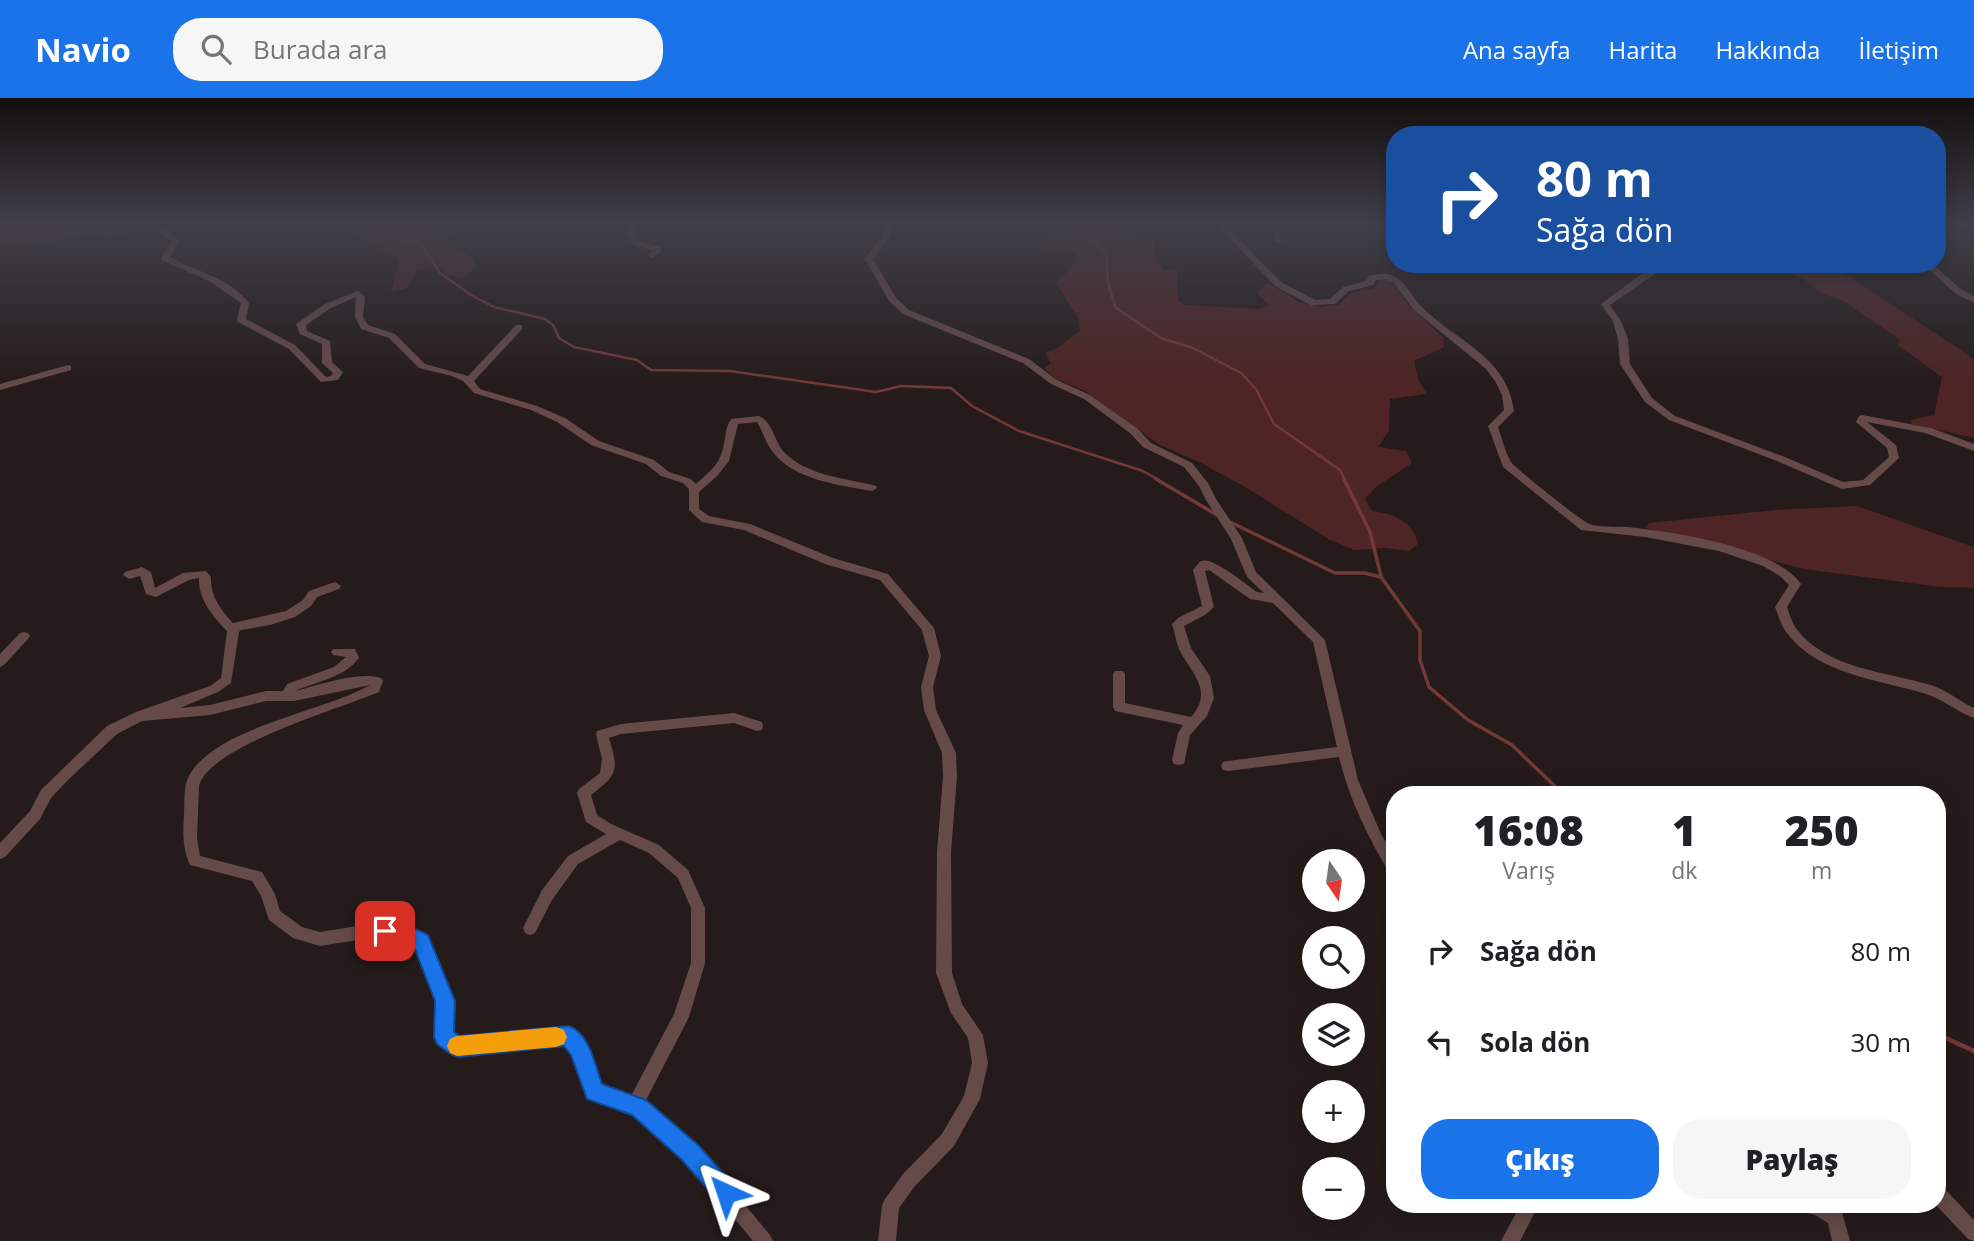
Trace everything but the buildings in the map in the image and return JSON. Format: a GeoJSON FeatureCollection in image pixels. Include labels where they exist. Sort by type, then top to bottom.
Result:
{"type":"FeatureCollection","features":[{"type":"Feature","properties":{"kind":"street"},"geometry":{"type":"LineString","coordinates":[[208,277],[240,295],[246,303],[241,320],[247,326],[281,340],[306,356],[324,380],[335,377],[338,372],[327,363],[327,344],[303,332],[302,324],[314,314],[346,297],[358,295],[361,297],[359,317],[364,327],[392,336],[422,366],[455,374],[468,381],[477,391],[534,408],[561,420],[595,443],[650,462],[665,474],[687,481],[694,488],[694,510],[706,519],[746,527],[829,561],[884,577],[928,628],[935,656],[927,687],[930,710],[949,753],[950,776],[944,852],[944,973],[956,1008],[975,1035],[980,1063],[971,1099],[948,1140],[909,1180],[891,1205],[887,1241]]}},
{"type":"Feature","properties":{"kind":"street"},"geometry":{"type":"LineString","coordinates":[[880,277],[898,306],[1026,361],[1054,382],[1087,397],[1134,431],[1147,444],[1188,465],[1204,485],[1236,538],[1251,574],[1319,640],[1351,780],[1375,837],[1386,855]]}},
{"type":"Feature","properties":{"kind":"street"},"geometry":{"type":"LineString","coordinates":[[1272,277],[1278,284],[1314,303],[1332,302],[1346,289],[1370,283],[1375,277]]}},
{"type":"Feature","properties":{"kind":"street"},"geometry":{"type":"LineString","coordinates":[[1390,277],[1396,280],[1417,308],[1472,350],[1505,390],[1509,411],[1493,426],[1507,466],[1585,527],[1656,535],[1707,545],[1770,564],[1789,573],[1795,584],[1781,607],[1784,621],[1815,652],[1843,666],[1933,691],[1974,713]]}},
{"type":"Feature","properties":{"kind":"street"},"geometry":{"type":"LineString","coordinates":[[1642,277],[1605,304],[1623,339],[1625,364],[1648,400],[1672,418],[1781,459],[1842,486],[1866,483],[1894,458],[1892,447],[1861,422],[1861,418],[1927,430],[1974,448]]}},
{"type":"Feature","properties":{"kind":"street"},"geometry":{"type":"LineString","coordinates":[[1942,277],[1959,292],[1974,300]]}},
{"type":"Feature","properties":{"kind":"street"},"geometry":{"type":"LineString","coordinates":[[468,381],[519,327]]}},
{"type":"Feature","properties":{"kind":"street"},"geometry":{"type":"LineString","coordinates":[[0,387],[68,368]]}},
{"type":"Feature","properties":{"kind":"street"},"geometry":{"type":"LineString","coordinates":[[693,492],[704,484],[725,458],[728,435],[735,421],[750,418],[764,423],[775,449],[786,461],[812,473],[872,488]]}},
{"type":"Feature","properties":{"kind":"street"},"geometry":{"type":"LineString","coordinates":[[1179,761],[1184,733],[1203,712],[1208,698],[1204,676],[1185,649],[1178,624],[1188,616],[1201,614],[1208,607],[1199,570],[1205,564],[1254,596],[1277,599]]}},
{"type":"Feature","properties":{"kind":"street"},"geometry":{"type":"LineString","coordinates":[[129,575],[142,571],[146,575],[150,591],[156,593],[187,576],[202,574],[205,577],[206,593],[233,630]]}},
{"type":"Feature","properties":{"kind":"street"},"geometry":{"type":"LineString","coordinates":[[0,853],[36,815],[46,794],[112,730],[140,716],[214,690],[227,680],[233,630],[238,626],[298,612],[309,604],[313,594],[335,586]]}},
{"type":"Feature","properties":{"kind":"street"},"geometry":{"type":"LineString","coordinates":[[0,662],[23,636]]}},
{"type":"Feature","properties":{"kind":"street"},"geometry":{"type":"LineString","coordinates":[[287,695],[291,687],[338,670],[353,658],[351,652],[337,652]]}},
{"type":"Feature","properties":{"kind":"street"},"geometry":{"type":"LineString","coordinates":[[1119,674],[1119,707],[1193,722]]}},
{"type":"Feature","properties":{"kind":"street"},"geometry":{"type":"LineString","coordinates":[[140,716],[210,710],[266,696],[294,696],[366,680],[377,681],[375,689],[246,739],[213,755],[194,779],[189,850],[195,861],[257,876],[268,894],[274,915],[298,933],[320,939],[370,930],[401,931],[421,941],[445,1001],[444,1037],[458,1047],[569,1036],[579,1049],[595,1092],[634,1106],[690,1152],[764,1241]]}},
{"type":"Feature","properties":{"kind":"street"},"geometry":{"type":"LineString","coordinates":[[634,1106],[681,1017],[698,963],[698,908],[683,874],[654,849],[591,818],[584,793],[606,776],[609,759],[602,735],[621,729],[734,718],[757,726]]}},
{"type":"Feature","properties":{"kind":"street"},"geometry":{"type":"LineString","coordinates":[[1228,766],[1344,751]]}},
{"type":"Feature","properties":{"kind":"street"},"geometry":{"type":"LineString","coordinates":[[530,928],[547,895],[573,860],[619,834]]}},
{"type":"Feature","properties":{"kind":"street"},"geometry":{"type":"LineString","coordinates":[[1946,1203],[1974,1233]]}},
{"type":"Feature","properties":{"kind":"street"},"geometry":{"type":"LineString","coordinates":[[1510,1241],[1525,1213]]}},
{"type":"Feature","properties":{"kind":"street"},"geometry":{"type":"LineString","coordinates":[[1828,1213],[1836,1218],[1841,1241]]}},
{"type":"Feature","properties":{"kind":"shaded area"},"geometry":{"type":"Polygon","coordinates":[[[395,277],[413,277],[407,288],[391,292],[395,277]]]}},
{"type":"Feature","properties":{"kind":"shaded area"},"geometry":{"type":"Polygon","coordinates":[[[1062,277],[1177,277],[1178,300],[1184,305],[1260,309],[1270,305],[1258,295],[1258,291],[1268,283],[1299,302],[1320,307],[1339,305],[1351,293],[1375,288],[1380,279],[1387,279],[1443,338],[1444,347],[1414,361],[1419,381],[1427,394],[1390,399],[1389,431],[1378,447],[1406,451],[1412,463],[1376,487],[1365,499],[1372,511],[1388,514],[1407,524],[1418,544],[1409,551],[1386,548],[1354,550],[1330,540],[1245,487],[1160,445],[1085,391],[1056,379],[1044,368],[1051,363],[1045,353],[1057,348],[1080,331],[1079,320],[1056,283],[1062,277]]]}},
{"type":"Feature","properties":{"kind":"shaded area"},"geometry":{"type":"Polygon","coordinates":[[[1801,277],[1850,277],[1974,359],[1974,438],[1912,424],[1910,420],[1934,415],[1942,377],[1899,346],[1899,339],[1842,300],[1819,292],[1801,277]]]}},
{"type":"Feature","properties":{"kind":"shaded area"},"geometry":{"type":"Polygon","coordinates":[[[1857,506],[1974,547],[1974,588],[1940,587],[1804,569],[1645,528],[1649,523],[1775,510],[1857,506]]]}},
{"type":"Feature","properties":{"kind":"waterway"},"geometry":{"type":"LineString","coordinates":[[446,277],[494,307],[545,319],[553,325],[559,338],[574,347],[637,360],[651,370],[730,371],[876,392],[901,386],[951,388],[972,406],[1019,431],[1143,471],[1159,480]]}},
{"type":"Feature","properties":{"kind":"waterway"},"geometry":{"type":"LineString","coordinates":[[1108,277],[1115,307],[1161,338],[1193,348],[1241,373],[1256,389],[1274,424],[1340,470],[1345,480]]}},
{"type":"Feature","properties":{"kind":"waterway"},"geometry":{"type":"LineString","coordinates":[[1156,479],[1217,515]]}},
{"type":"Feature","properties":{"kind":"waterway"},"geometry":{"type":"LineString","coordinates":[[1344,479],[1370,532],[1381,576]]}},
{"type":"Feature","properties":{"kind":"waterway"},"geometry":{"type":"LineString","coordinates":[[1230,522],[1335,573],[1364,573],[1381,577],[1420,631],[1420,660],[1429,687],[1468,720],[1512,745],[1555,786]]}},
{"type":"Feature","properties":{"kind":"waterway"},"geometry":{"type":"LineString","coordinates":[[1946,1038],[1974,1051]]}},
{"type":"Feature","properties":{"kind":"slow traffic"},"geometry":{"type":"LineString","coordinates":[[457,1046],[556,1037]]}},
{"type":"Feature","properties":{"kind":"route"},"geometry":{"type":"LineString","coordinates":[[385,931],[401,931],[421,941],[445,1001],[444,1037],[458,1047],[569,1036],[579,1049],[595,1092],[639,1107],[690,1152],[726,1193]]}}]}
